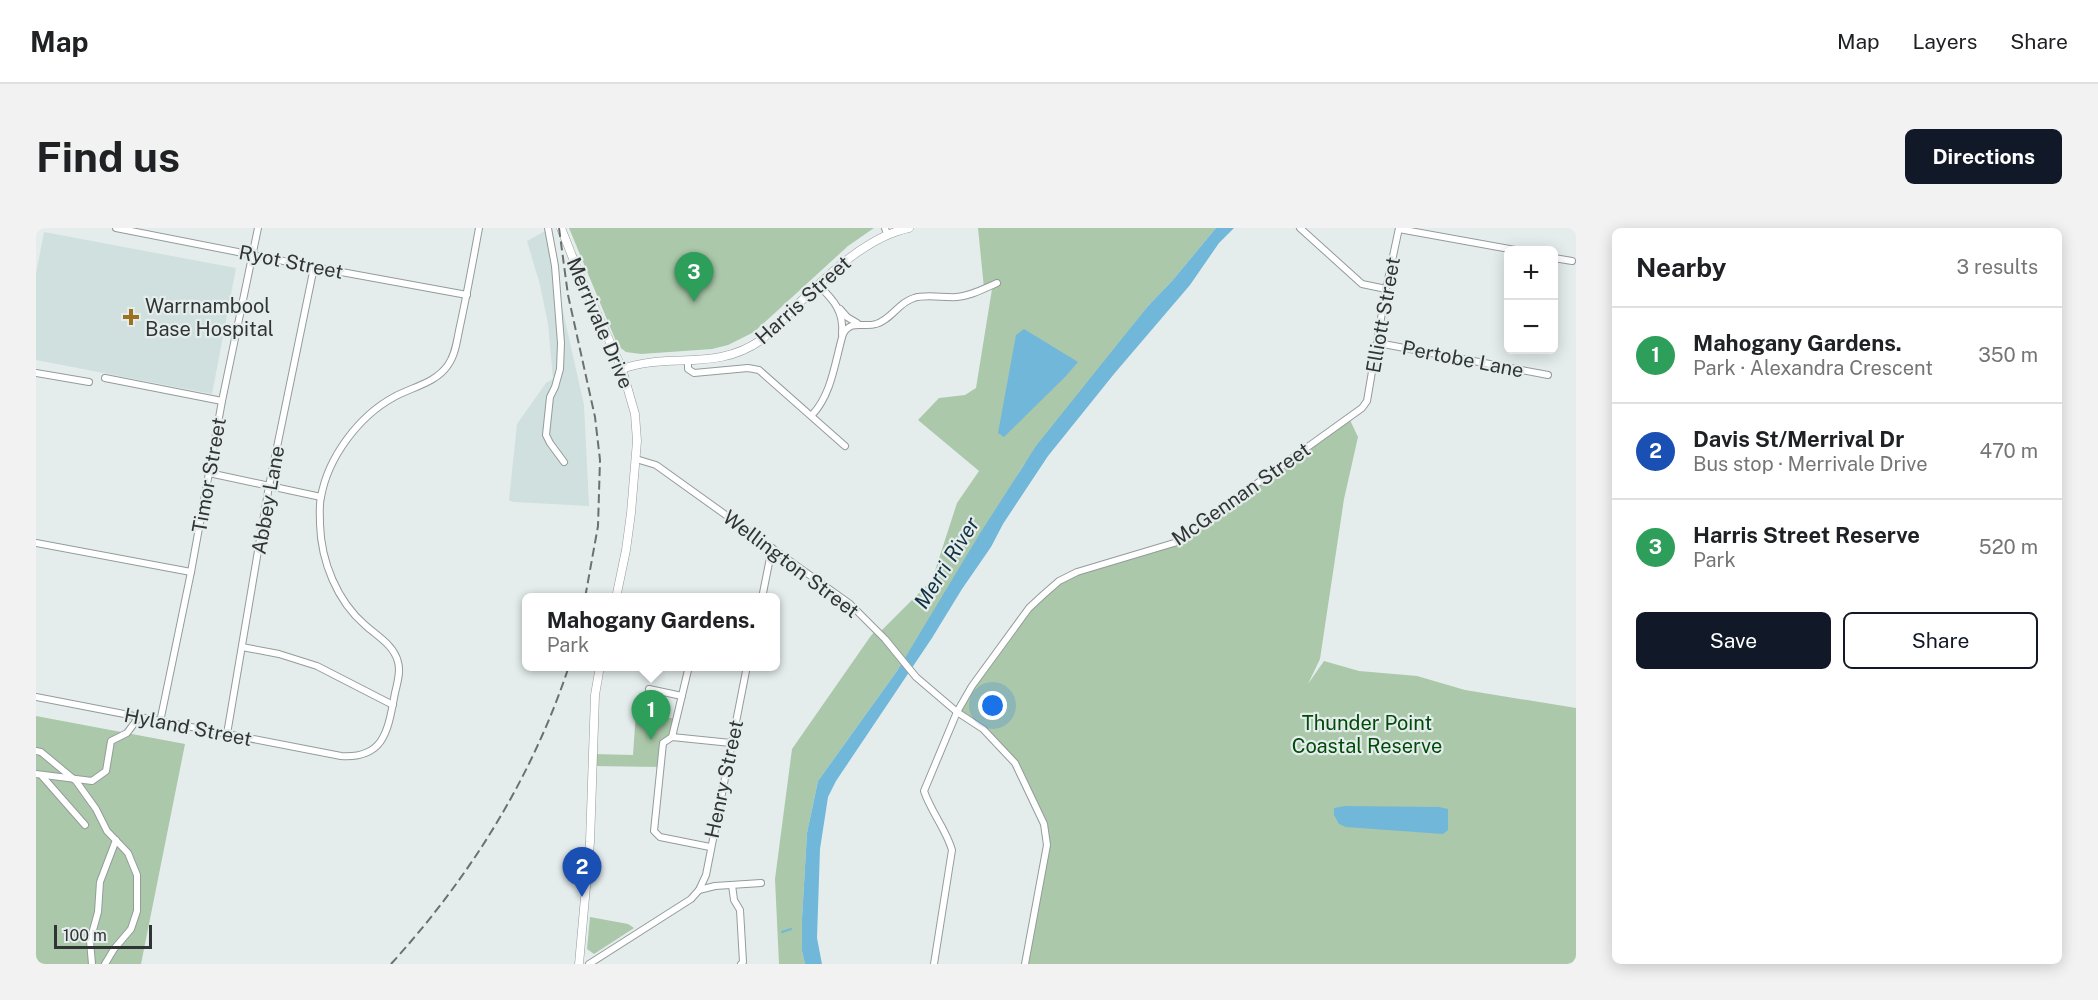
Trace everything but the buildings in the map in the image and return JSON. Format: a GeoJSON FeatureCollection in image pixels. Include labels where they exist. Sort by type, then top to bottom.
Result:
{"type":"FeatureCollection","features":[{"type":"Feature","properties":{"kind":"street","name":"Ryot Street"},"geometry":{"type":"LineString","coordinates":[[116,228],[139,230],[314,267],[467,295]]}},
{"type":"Feature","properties":{"kind":"street","name":"Timor Street"},"geometry":{"type":"LineString","coordinates":[[160,722],[258,228]]}},
{"type":"Feature","properties":{"kind":"street"},"geometry":{"type":"LineString","coordinates":[[242,647],[279,654],[316,666],[393,705],[398,680],[398,662],[393,651],[382,639],[354,614],[333,580],[322,546],[321,497],[336,456],[364,419],[394,397],[435,378],[446,368],[455,349],[479,228]]}},
{"type":"Feature","properties":{"kind":"street"},"geometry":{"type":"LineString","coordinates":[[548,228],[555,266],[561,343],[560,369],[550,397],[546,435],[549,443],[564,462]]}},
{"type":"Feature","properties":{"kind":"street","name":"Merrivale Drive"},"geometry":{"type":"LineString","coordinates":[[561,228],[622,369],[635,414],[636,459],[626,550],[617,593]]}},
{"type":"Feature","properties":{"kind":"street","name":"Harris Street"},"geometry":{"type":"LineString","coordinates":[[622,369],[650,363],[719,359],[745,351],[761,340],[857,252],[886,231],[909,228]]}},
{"type":"Feature","properties":{"kind":"street"},"geometry":{"type":"LineString","coordinates":[[1300,228],[1362,284],[1386,289]]}},
{"type":"Feature","properties":{"kind":"street"},"geometry":{"type":"LineString","coordinates":[[1399,229],[1504,248]]}},
{"type":"Feature","properties":{"kind":"street","name":"Elliott Street"},"geometry":{"type":"LineString","coordinates":[[1367,401],[1386,289],[1399,229]]}},
{"type":"Feature","properties":{"kind":"street"},"geometry":{"type":"LineString","coordinates":[[1558,259],[1572,261]]}},
{"type":"Feature","properties":{"kind":"street","name":"Abbey Lane"},"geometry":{"type":"LineString","coordinates":[[227,734],[269,486],[314,267]]}},
{"type":"Feature","properties":{"kind":"street"},"geometry":{"type":"LineString","coordinates":[[812,416],[826,392],[841,340],[848,327],[880,322],[915,297],[962,296],[996,284]]}},
{"type":"Feature","properties":{"kind":"street"},"geometry":{"type":"LineString","coordinates":[[819,286],[847,317],[860,324]]}},
{"type":"Feature","properties":{"kind":"street"},"geometry":{"type":"LineString","coordinates":[[834,301],[841,318],[841,340]]}},
{"type":"Feature","properties":{"kind":"street","name":"Pertobe Lane"},"geometry":{"type":"LineString","coordinates":[[1378,342],[1548,375]]}},
{"type":"Feature","properties":{"kind":"street"},"geometry":{"type":"LineString","coordinates":[[687,361],[688,369],[694,373],[756,369],[845,446]]}},
{"type":"Feature","properties":{"kind":"street"},"geometry":{"type":"LineString","coordinates":[[36,373],[89,382]]}},
{"type":"Feature","properties":{"kind":"street"},"geometry":{"type":"LineString","coordinates":[[105,378],[222,401]]}},
{"type":"Feature","properties":{"kind":"street","name":"McGennan Street"},"geometry":{"type":"LineString","coordinates":[[934,964],[952,850],[949,838],[928,803],[924,791],[957,712],[972,686],[1029,608],[1059,581],[1077,572],[1174,543],[1358,411],[1367,401]]}},
{"type":"Feature","properties":{"kind":"street","name":"Wellington Street"},"geometry":{"type":"LineString","coordinates":[[636,459],[656,465],[850,604],[885,639],[916,676],[957,712],[983,729],[1015,763],[1044,824],[1047,844],[1025,964]]}},
{"type":"Feature","properties":{"kind":"street"},"geometry":{"type":"LineString","coordinates":[[209,473],[321,497]]}},
{"type":"Feature","properties":{"kind":"street"},"geometry":{"type":"LineString","coordinates":[[36,543],[191,572]]}},
{"type":"Feature","properties":{"kind":"street"},"geometry":{"type":"LineString","coordinates":[[763,593],[772,548]]}},
{"type":"Feature","properties":{"kind":"street"},"geometry":{"type":"LineString","coordinates":[[579,964],[590,842],[595,695],[599,671]]}},
{"type":"Feature","properties":{"kind":"street"},"geometry":{"type":"LineString","coordinates":[[672,737],[688,671]]}},
{"type":"Feature","properties":{"kind":"street","name":"Henry Street"},"geometry":{"type":"LineString","coordinates":[[699,890],[706,875],[746,671]]}},
{"type":"Feature","properties":{"kind":"street"},"geometry":{"type":"LineString","coordinates":[[649,689],[682,696]]}},
{"type":"Feature","properties":{"kind":"street","name":"Hyland Street"},"geometry":{"type":"LineString","coordinates":[[36,697],[341,756],[369,752],[380,745],[390,721],[393,705]]}},
{"type":"Feature","properties":{"kind":"street"},"geometry":{"type":"LineString","coordinates":[[39,775],[92,781],[106,771],[111,741],[127,733],[139,717]]}},
{"type":"Feature","properties":{"kind":"street"},"geometry":{"type":"LineString","coordinates":[[710,847],[660,837],[654,831],[663,743],[672,737],[731,743]]}},
{"type":"Feature","properties":{"kind":"street"},"geometry":{"type":"LineString","coordinates":[[36,752],[41,752],[76,781],[96,808],[107,831],[128,853],[137,875],[137,911],[131,929],[105,964]]}},
{"type":"Feature","properties":{"kind":"street"},"geometry":{"type":"LineString","coordinates":[[39,775],[85,825]]}},
{"type":"Feature","properties":{"kind":"street"},"geometry":{"type":"LineString","coordinates":[[92,964],[90,941],[98,912],[100,882],[116,840]]}},
{"type":"Feature","properties":{"kind":"street"},"geometry":{"type":"LineString","coordinates":[[590,964],[691,899],[699,890],[761,883]]}},
{"type":"Feature","properties":{"kind":"street"},"geometry":{"type":"LineString","coordinates":[[732,885],[734,900],[740,910],[743,962],[741,964]]}},
{"type":"Feature","properties":{"kind":"shaded area"},"geometry":{"type":"Polygon","coordinates":[[[545,231],[584,405],[589,506],[509,500],[517,424],[546,383],[553,379],[548,324],[540,285],[527,241],[545,231]]]}},
{"type":"Feature","properties":{"kind":"shaded area","name":"Warrnambool Base Hospital"},"geometry":{"type":"Polygon","coordinates":[[[44,232],[236,268],[212,394],[36,360],[36,274],[44,232]]]}},
{"type":"Feature","properties":{"kind":"green space"},"geometry":{"type":"Polygon","coordinates":[[[569,228],[874,228],[848,246],[754,332],[728,345],[712,349],[641,354],[626,352],[618,346],[569,228]]]}},
{"type":"Feature","properties":{"kind":"green space"},"geometry":{"type":"Polygon","coordinates":[[[978,228],[1216,228],[1148,306],[1023,466],[897,671],[818,781],[807,833],[802,918],[802,951],[805,964],[779,964],[775,879],[792,749],[870,637],[876,630],[879,633],[932,580],[957,503],[979,471],[918,420],[939,398],[965,395],[976,388],[992,289],[984,288],[978,228]]]}},
{"type":"Feature","properties":{"kind":"green space","name":"Thunder Point Coastal Reserve"},"geometry":{"type":"Polygon","coordinates":[[[1349,418],[1358,437],[1344,499],[1320,659],[1308,684],[1324,661],[1359,671],[1417,676],[1465,690],[1576,708],[1576,964],[1025,964],[1047,845],[1044,824],[1015,763],[983,729],[957,712],[972,686],[1043,595],[1077,572],[1174,543],[1349,418]]]}},
{"type":"Feature","properties":{"kind":"green space"},"geometry":{"type":"Polygon","coordinates":[[[636,712],[677,719],[672,737],[663,743],[661,767],[592,766],[593,754],[633,755],[636,712]]]}},
{"type":"Feature","properties":{"kind":"green space"},"geometry":{"type":"Polygon","coordinates":[[[36,716],[185,744],[141,964],[36,964],[36,716]]]}},
{"type":"Feature","properties":{"kind":"green space"},"geometry":{"type":"Polygon","coordinates":[[[590,917],[628,924],[634,928],[594,954],[587,949],[590,917]]]}},
{"type":"Feature","properties":{"kind":"water"},"geometry":{"type":"Polygon","coordinates":[[[1216,228],[1234,228],[1219,243],[1190,285],[1048,456],[932,638],[836,781],[828,797],[820,849],[817,938],[822,964],[805,964],[802,951],[802,918],[807,833],[818,781],[897,671],[1036,446],[1148,306],[1216,228]]]}},
{"type":"Feature","properties":{"kind":"water"},"geometry":{"type":"Polygon","coordinates":[[[1024,329],[1078,362],[1004,437],[998,433],[1016,335],[1024,329]]]}},
{"type":"Feature","properties":{"kind":"water"},"geometry":{"type":"Polygon","coordinates":[[[1345,806],[1448,809],[1448,830],[1443,834],[1346,827],[1339,824],[1334,815],[1334,808],[1345,806]]]}},
{"type":"Feature","properties":{"kind":"waterway"},"geometry":{"type":"LineString","coordinates":[[782,932],[791,929]]}},
{"type":"Feature","properties":{"kind":"railway"},"geometry":{"type":"LineString","coordinates":[[559,228],[568,295],[595,417],[600,460],[598,526],[586,593]]}},
{"type":"Feature","properties":{"kind":"railway"},"geometry":{"type":"LineString","coordinates":[[391,964],[447,896],[496,824],[537,748],[567,671]]}},
{"type":"Feature","properties":{"kind":"place","name":"Harris Street Reserve"},"geometry":{"type":"Point","coordinates":[694,302]}},
{"type":"Feature","properties":{"kind":"place","name":"Warrnambool Base Hospital"},"geometry":{"type":"Point","coordinates":[131,317]}},
{"type":"Feature","properties":{"kind":"place","name":"Mahogany Gardens."},"geometry":{"type":"Point","coordinates":[651,740]}},
{"type":"Feature","properties":{"kind":"place","name":"Davis St/Merrival Dr"},"geometry":{"type":"Point","coordinates":[582,897]}},
{"type":"Feature","properties":{"kind":"water label","name":"Merri River"},"geometry":{"type":"Point","coordinates":[947,563]}}]}
